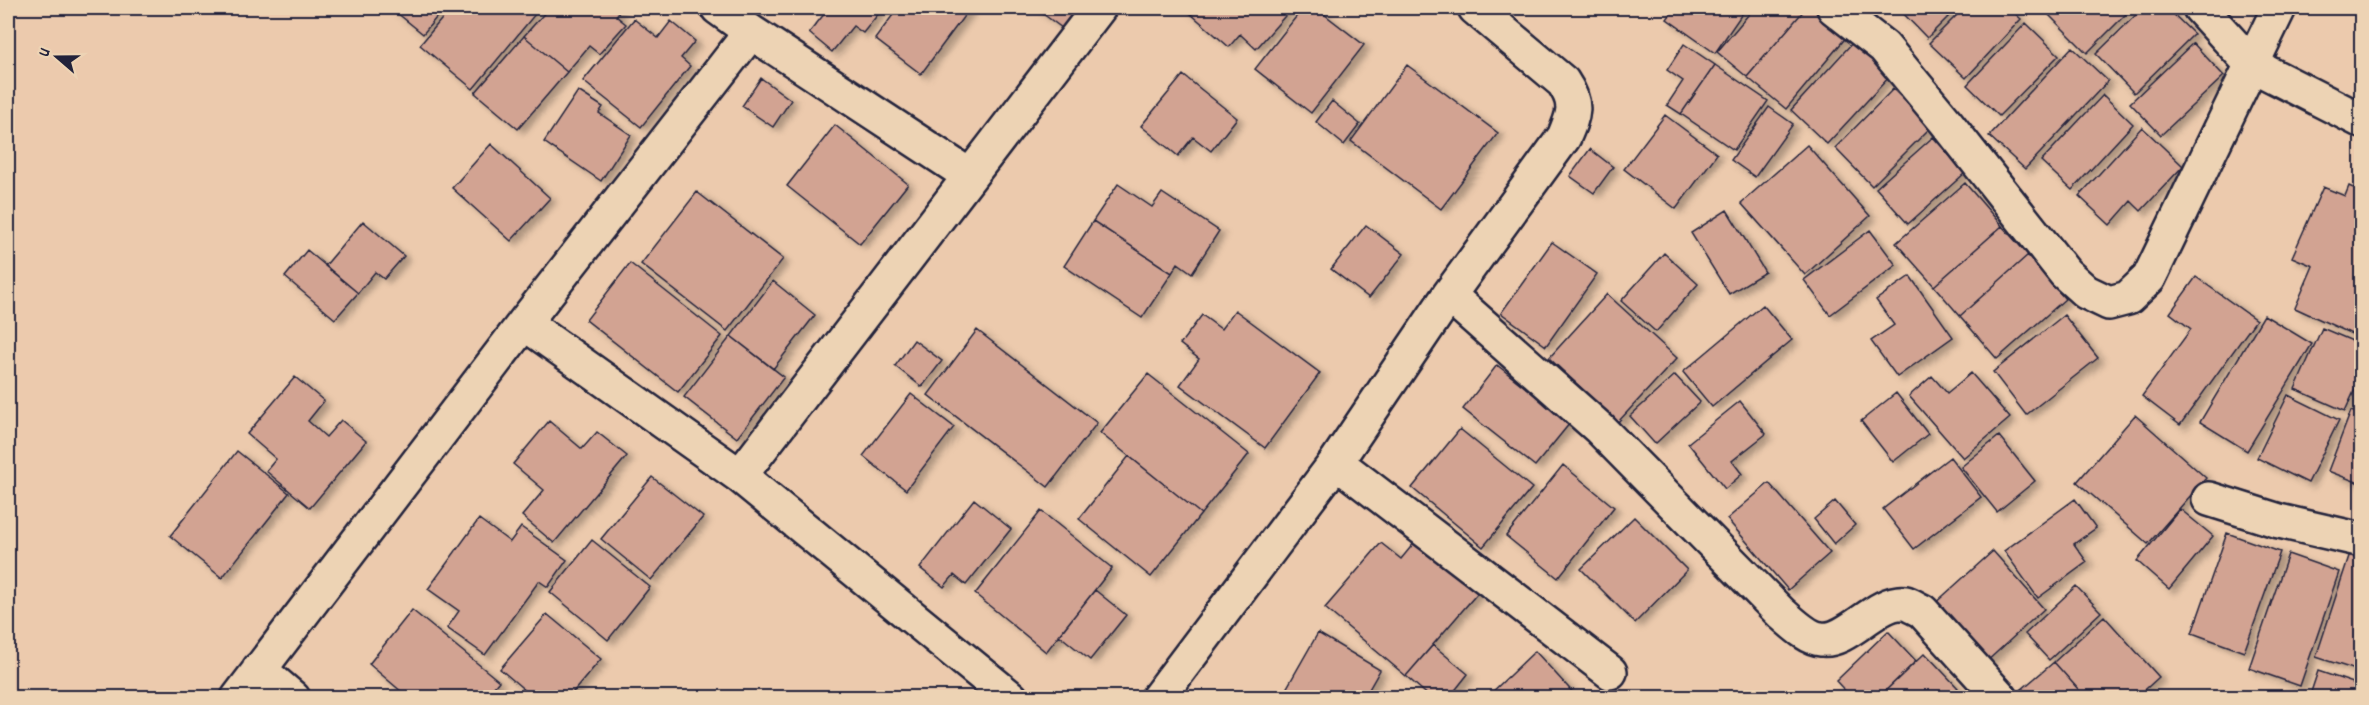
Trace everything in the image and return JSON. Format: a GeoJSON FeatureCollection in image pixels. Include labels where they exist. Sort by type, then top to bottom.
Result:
{"type":"FeatureCollection","features":[{"type":"Feature","properties":{"kind":"street"},"geometry":{"type":"LineString","coordinates":[[718,8],[970,176]]}},
{"type":"Feature","properties":{"kind":"street"},"geometry":{"type":"LineString","coordinates":[[740,476],[1099,8]]}},
{"type":"Feature","properties":{"kind":"street"},"geometry":{"type":"LineString","coordinates":[[1158,698],[1336,462],[1449,295],[1564,137],[1573,115],[1573,96],[1563,82],[1475,8]]}},
{"type":"Feature","properties":{"kind":"street"},"geometry":{"type":"LineString","coordinates":[[1834,8],[1884,47],[1947,122],[2066,273],[2086,292],[2109,303],[2128,298],[2149,278],[2279,8]]}},
{"type":"Feature","properties":{"kind":"street"},"geometry":{"type":"LineString","coordinates":[[2200,8],[2252,65],[2361,121]]}},
{"type":"Feature","properties":{"kind":"street"},"geometry":{"type":"LineString","coordinates":[[238,698],[524,323],[751,32]]}},
{"type":"Feature","properties":{"kind":"street"},"geometry":{"type":"LineString","coordinates":[[1449,295],[1599,428],[1782,614],[1807,633],[1821,639],[1837,637],[1889,606],[1906,603],[1922,611],[2001,698]]}},
{"type":"Feature","properties":{"kind":"street"},"geometry":{"type":"LineString","coordinates":[[524,323],[740,476],[1011,698]]}},
{"type":"Feature","properties":{"kind":"street"},"geometry":{"type":"LineString","coordinates":[[1336,462],[1610,672]]}},
{"type":"Feature","properties":{"kind":"street"},"geometry":{"type":"LineString","coordinates":[[2209,499],[2279,521],[2361,540]]}},
{"type":"Feature","properties":{"kind":"street"},"geometry":{"type":"LineString","coordinates":[[259,669],[292,698]]}},
{"type":"Feature","properties":{"kind":"building"},"geometry":{"type":"Polygon","coordinates":[[[391,8],[444,8],[423,34],[391,8]]]}},
{"type":"Feature","properties":{"kind":"building"},"geometry":{"type":"Polygon","coordinates":[[[451,8],[529,8],[536,13],[473,89],[420,45],[451,8]]]}},
{"type":"Feature","properties":{"kind":"building"},"geometry":{"type":"Polygon","coordinates":[[[549,8],[620,8],[616,16],[626,24],[599,54],[589,46],[567,72],[524,36],[549,8]]]}},
{"type":"Feature","properties":{"kind":"building"},"geometry":{"type":"Polygon","coordinates":[[[829,8],[883,8],[863,33],[853,26],[832,52],[809,33],[829,8]]]}},
{"type":"Feature","properties":{"kind":"building"},"geometry":{"type":"Polygon","coordinates":[[[898,8],[970,8],[921,74],[875,39],[898,8]]]}},
{"type":"Feature","properties":{"kind":"building"},"geometry":{"type":"Polygon","coordinates":[[[1035,8],[1078,8],[1062,28],[1035,8]]]}},
{"type":"Feature","properties":{"kind":"building"},"geometry":{"type":"Polygon","coordinates":[[[1184,8],[1292,8],[1256,49],[1240,34],[1229,47],[1184,8]]]}},
{"type":"Feature","properties":{"kind":"building"},"geometry":{"type":"Polygon","coordinates":[[[1303,8],[1316,8],[1364,45],[1311,113],[1255,69],[1303,8]]]}},
{"type":"Feature","properties":{"kind":"building"},"geometry":{"type":"Polygon","coordinates":[[[1675,8],[1746,8],[1715,53],[1667,19],[1675,8]]]}},
{"type":"Feature","properties":{"kind":"building"},"geometry":{"type":"Polygon","coordinates":[[[1754,8],[1806,8],[1747,77],[1717,52],[1754,8]]]}},
{"type":"Feature","properties":{"kind":"building"},"geometry":{"type":"Polygon","coordinates":[[[1806,8],[1815,8],[1848,35],[1786,109],[1747,77],[1806,8]]]}},
{"type":"Feature","properties":{"kind":"building"},"geometry":{"type":"Polygon","coordinates":[[[1902,8],[1957,8],[1927,38],[1900,10],[1902,8]]]}},
{"type":"Feature","properties":{"kind":"building"},"geometry":{"type":"Polygon","coordinates":[[[1964,8],[2009,8],[2021,19],[1966,78],[1929,43],[1964,8]]]}},
{"type":"Feature","properties":{"kind":"building"},"geometry":{"type":"Polygon","coordinates":[[[2054,8],[2132,8],[2087,53],[2048,14],[2054,8]]]}},
{"type":"Feature","properties":{"kind":"building"},"geometry":{"type":"Polygon","coordinates":[[[2143,8],[2167,8],[2194,34],[2134,93],[2096,54],[2143,8]]]}},
{"type":"Feature","properties":{"kind":"building"},"geometry":{"type":"Polygon","coordinates":[[[634,19],[658,38],[671,21],[695,41],[681,58],[690,66],[641,127],[583,81],[634,19]]]}},
{"type":"Feature","properties":{"kind":"building"},"geometry":{"type":"Polygon","coordinates":[[[2026,23],[2059,55],[1999,116],[1967,85],[2026,23]]]}},
{"type":"Feature","properties":{"kind":"building"},"geometry":{"type":"Polygon","coordinates":[[[524,36],[567,72],[518,129],[475,93],[524,36]]]}},
{"type":"Feature","properties":{"kind":"building"},"geometry":{"type":"Polygon","coordinates":[[[1854,41],[1891,75],[1827,144],[1791,110],[1854,41]]]}},
{"type":"Feature","properties":{"kind":"building"},"geometry":{"type":"Polygon","coordinates":[[[2193,43],[2224,76],[2161,135],[2130,103],[2193,43]]]}},
{"type":"Feature","properties":{"kind":"building"},"geometry":{"type":"Polygon","coordinates":[[[1684,44],[1715,65],[1681,114],[1667,105],[1683,81],[1667,70],[1684,44]]]}},
{"type":"Feature","properties":{"kind":"building"},"geometry":{"type":"Polygon","coordinates":[[[2072,47],[2108,81],[2025,169],[1989,136],[2072,47]]]}},
{"type":"Feature","properties":{"kind":"building"},"geometry":{"type":"Polygon","coordinates":[[[1407,65],[1498,133],[1441,209],[1351,141],[1407,65]]]}},
{"type":"Feature","properties":{"kind":"building"},"geometry":{"type":"Polygon","coordinates":[[[1715,65],[1768,101],[1734,150],[1681,114],[1715,65]]]}},
{"type":"Feature","properties":{"kind":"building"},"geometry":{"type":"Polygon","coordinates":[[[1183,75],[1237,118],[1211,151],[1193,137],[1178,156],[1141,126],[1183,75]]]}},
{"type":"Feature","properties":{"kind":"building"},"geometry":{"type":"Polygon","coordinates":[[[761,78],[791,100],[773,127],[742,106],[761,78]]]}},
{"type":"Feature","properties":{"kind":"building"},"geometry":{"type":"Polygon","coordinates":[[[1893,89],[1931,127],[1872,186],[1835,148],[1893,89]]]}},
{"type":"Feature","properties":{"kind":"building"},"geometry":{"type":"Polygon","coordinates":[[[578,91],[603,107],[599,113],[631,135],[601,181],[544,142],[578,91]]]}},
{"type":"Feature","properties":{"kind":"building"},"geometry":{"type":"Polygon","coordinates":[[[2103,95],[2133,124],[2072,190],[2041,161],[2103,95]]]}},
{"type":"Feature","properties":{"kind":"building"},"geometry":{"type":"Polygon","coordinates":[[[1332,101],[1360,124],[1344,145],[1316,122],[1332,101]]]}},
{"type":"Feature","properties":{"kind":"building"},"geometry":{"type":"Polygon","coordinates":[[[1769,107],[1793,124],[1755,177],[1731,160],[1769,107]]]}},
{"type":"Feature","properties":{"kind":"building"},"geometry":{"type":"Polygon","coordinates":[[[1665,115],[1717,154],[1676,209],[1624,169],[1665,115]]]}},
{"type":"Feature","properties":{"kind":"building"},"geometry":{"type":"Polygon","coordinates":[[[835,125],[908,184],[860,244],[787,186],[835,125]]]}},
{"type":"Feature","properties":{"kind":"building"},"geometry":{"type":"Polygon","coordinates":[[[2142,127],[2183,166],[2141,211],[2131,201],[2110,225],[2079,196],[2142,127]]]}},
{"type":"Feature","properties":{"kind":"building"},"geometry":{"type":"Polygon","coordinates":[[[1933,137],[1965,173],[1908,224],[1876,188],[1933,137]]]}},
{"type":"Feature","properties":{"kind":"building"},"geometry":{"type":"Polygon","coordinates":[[[491,144],[550,198],[511,241],[452,188],[491,144]]]}},
{"type":"Feature","properties":{"kind":"building"},"geometry":{"type":"Polygon","coordinates":[[[1807,145],[1870,216],[1805,275],[1741,203],[1807,145]]]}},
{"type":"Feature","properties":{"kind":"building"},"geometry":{"type":"Polygon","coordinates":[[[1590,149],[1613,167],[1594,193],[1570,176],[1590,149]]]}},
{"type":"Feature","properties":{"kind":"building"},"geometry":{"type":"Polygon","coordinates":[[[1965,183],[2002,226],[1934,286],[1896,243],[1965,183]]]}},
{"type":"Feature","properties":{"kind":"building"},"geometry":{"type":"Polygon","coordinates":[[[1118,184],[1152,207],[1162,193],[1219,231],[1192,273],[1178,263],[1172,273],[1093,221],[1118,184]]]}},
{"type":"Feature","properties":{"kind":"building"},"geometry":{"type":"Polygon","coordinates":[[[2349,186],[2362,192],[2362,319],[2354,335],[2295,308],[2313,266],[2292,257],[2323,187],[2345,196],[2349,186]]]}},
{"type":"Feature","properties":{"kind":"building"},"geometry":{"type":"Polygon","coordinates":[[[697,192],[783,259],[727,331],[641,264],[697,192]]]}},
{"type":"Feature","properties":{"kind":"building"},"geometry":{"type":"Polygon","coordinates":[[[1727,210],[1765,272],[1729,294],[1691,233],[1727,210]]]}},
{"type":"Feature","properties":{"kind":"building"},"geometry":{"type":"Polygon","coordinates":[[[363,221],[404,256],[384,279],[375,272],[358,293],[325,266],[363,221]]]}},
{"type":"Feature","properties":{"kind":"building"},"geometry":{"type":"Polygon","coordinates":[[[1093,221],[1172,273],[1142,318],[1064,266],[1093,221]]]}},
{"type":"Feature","properties":{"kind":"building"},"geometry":{"type":"Polygon","coordinates":[[[1366,225],[1404,254],[1369,298],[1331,269],[1366,225]]]}},
{"type":"Feature","properties":{"kind":"building"},"geometry":{"type":"Polygon","coordinates":[[[2002,226],[2028,255],[1960,316],[1934,286],[2002,226]]]}},
{"type":"Feature","properties":{"kind":"building"},"geometry":{"type":"Polygon","coordinates":[[[1870,230],[1896,265],[1830,315],[1804,280],[1870,230]]]}},
{"type":"Feature","properties":{"kind":"building"},"geometry":{"type":"Polygon","coordinates":[[[1552,242],[1597,274],[1546,346],[1501,313],[1552,242]]]}},
{"type":"Feature","properties":{"kind":"building"},"geometry":{"type":"Polygon","coordinates":[[[307,250],[358,293],[335,319],[285,277],[307,250]]]}},
{"type":"Feature","properties":{"kind":"building"},"geometry":{"type":"Polygon","coordinates":[[[1664,253],[1698,284],[1656,332],[1621,301],[1664,253]]]}},
{"type":"Feature","properties":{"kind":"building"},"geometry":{"type":"Polygon","coordinates":[[[2028,255],[2065,299],[1997,359],[1960,316],[2028,255]]]}},
{"type":"Feature","properties":{"kind":"building"},"geometry":{"type":"Polygon","coordinates":[[[630,263],[722,336],[678,392],[586,320],[630,263]]]}},
{"type":"Feature","properties":{"kind":"building"},"geometry":{"type":"Polygon","coordinates":[[[1910,276],[1953,337],[1897,377],[1871,341],[1894,325],[1876,300],[1910,276]]]}},
{"type":"Feature","properties":{"kind":"building"},"geometry":{"type":"Polygon","coordinates":[[[2196,277],[2256,320],[2180,425],[2142,396],[2191,329],[2170,313],[2196,277]]]}},
{"type":"Feature","properties":{"kind":"building"},"geometry":{"type":"Polygon","coordinates":[[[773,281],[815,315],[773,369],[731,336],[773,281]]]}},
{"type":"Feature","properties":{"kind":"building"},"geometry":{"type":"Polygon","coordinates":[[[1607,294],[1677,358],[1618,422],[1549,358],[1607,294]]]}},
{"type":"Feature","properties":{"kind":"building"},"geometry":{"type":"Polygon","coordinates":[[[1763,305],[1792,340],[1712,407],[1683,372],[1763,305]]]}},
{"type":"Feature","properties":{"kind":"building"},"geometry":{"type":"Polygon","coordinates":[[[1235,310],[1320,373],[1265,448],[1180,385],[1199,359],[1180,344],[1202,315],[1221,329],[1235,310]]]}},
{"type":"Feature","properties":{"kind":"building"},"geometry":{"type":"Polygon","coordinates":[[[2064,315],[2098,358],[2026,415],[1993,372],[2064,315]]]}},
{"type":"Feature","properties":{"kind":"building"},"geometry":{"type":"Polygon","coordinates":[[[2264,315],[2312,344],[2247,451],[2200,422],[2264,315]]]}},
{"type":"Feature","properties":{"kind":"building"},"geometry":{"type":"Polygon","coordinates":[[[2322,328],[2362,345],[2362,374],[2345,411],[2295,389],[2322,328]]]}},
{"type":"Feature","properties":{"kind":"building"},"geometry":{"type":"Polygon","coordinates":[[[977,330],[1097,423],[1048,487],[928,395],[977,330]]]}},
{"type":"Feature","properties":{"kind":"building"},"geometry":{"type":"Polygon","coordinates":[[[731,336],[784,377],[737,438],[684,397],[731,336]]]}},
{"type":"Feature","properties":{"kind":"building"},"geometry":{"type":"Polygon","coordinates":[[[914,340],[942,361],[922,387],[895,366],[914,340]]]}},
{"type":"Feature","properties":{"kind":"building"},"geometry":{"type":"Polygon","coordinates":[[[1497,365],[1570,423],[1535,466],[1463,409],[1497,365]]]}},
{"type":"Feature","properties":{"kind":"building"},"geometry":{"type":"Polygon","coordinates":[[[1971,373],[2010,418],[1963,458],[1909,396],[1932,376],[1947,393],[1971,373]]]}},
{"type":"Feature","properties":{"kind":"building"},"geometry":{"type":"Polygon","coordinates":[[[1148,374],[1249,454],[1201,514],[1100,433],[1148,374]]]}},
{"type":"Feature","properties":{"kind":"building"},"geometry":{"type":"Polygon","coordinates":[[[1675,375],[1700,402],[1655,444],[1630,416],[1675,375]]]}},
{"type":"Feature","properties":{"kind":"building"},"geometry":{"type":"Polygon","coordinates":[[[295,377],[324,401],[308,421],[326,437],[341,420],[366,441],[310,508],[266,471],[276,459],[247,434],[295,377]]]}},
{"type":"Feature","properties":{"kind":"building"},"geometry":{"type":"Polygon","coordinates":[[[1896,393],[1928,434],[1893,462],[1861,421],[1896,393]]]}},
{"type":"Feature","properties":{"kind":"building"},"geometry":{"type":"Polygon","coordinates":[[[911,394],[954,427],[906,490],[863,456],[911,394]]]}},
{"type":"Feature","properties":{"kind":"building"},"geometry":{"type":"Polygon","coordinates":[[[2288,395],[2339,420],[2308,483],[2257,458],[2288,395]]]}},
{"type":"Feature","properties":{"kind":"building"},"geometry":{"type":"Polygon","coordinates":[[[1740,401],[1766,434],[1732,461],[1742,474],[1725,489],[1688,443],[1740,401]]]}},
{"type":"Feature","properties":{"kind":"building"},"geometry":{"type":"Polygon","coordinates":[[[2351,411],[2362,415],[2362,484],[2328,471],[2351,411]]]}},
{"type":"Feature","properties":{"kind":"building"},"geometry":{"type":"Polygon","coordinates":[[[2135,415],[2206,478],[2148,544],[2077,482],[2135,415]]]}},
{"type":"Feature","properties":{"kind":"building"},"geometry":{"type":"Polygon","coordinates":[[[549,421],[582,449],[597,432],[627,456],[554,543],[522,516],[544,490],[513,464],[549,421]]]}},
{"type":"Feature","properties":{"kind":"building"},"geometry":{"type":"Polygon","coordinates":[[[1460,429],[1532,488],[1483,547],[1412,488],[1460,429]]]}},
{"type":"Feature","properties":{"kind":"building"},"geometry":{"type":"Polygon","coordinates":[[[1999,436],[2035,481],[1997,512],[1961,467],[1999,436]]]}},
{"type":"Feature","properties":{"kind":"building"},"geometry":{"type":"Polygon","coordinates":[[[237,451],[289,493],[222,578],[170,536],[237,451]]]}},
{"type":"Feature","properties":{"kind":"building"},"geometry":{"type":"Polygon","coordinates":[[[1129,456],[1201,514],[1151,577],[1079,519],[1129,456]]]}},
{"type":"Feature","properties":{"kind":"building"},"geometry":{"type":"Polygon","coordinates":[[[1950,457],[1981,497],[1914,549],[1883,509],[1950,457]]]}},
{"type":"Feature","properties":{"kind":"building"},"geometry":{"type":"Polygon","coordinates":[[[1563,465],[1614,507],[1558,578],[1506,536],[1563,465]]]}},
{"type":"Feature","properties":{"kind":"building"},"geometry":{"type":"Polygon","coordinates":[[[652,477],[703,517],[651,580],[601,539],[652,477]]]}},
{"type":"Feature","properties":{"kind":"building"},"geometry":{"type":"Polygon","coordinates":[[[1769,483],[1830,553],[1788,590],[1727,519],[1769,483]]]}},
{"type":"Feature","properties":{"kind":"building"},"geometry":{"type":"Polygon","coordinates":[[[974,499],[1011,529],[966,585],[954,575],[944,587],[920,568],[974,499]]]}},
{"type":"Feature","properties":{"kind":"building"},"geometry":{"type":"Polygon","coordinates":[[[2075,499],[2096,528],[2074,544],[2087,562],[2038,598],[2004,551],[2075,499]]]}},
{"type":"Feature","properties":{"kind":"building"},"geometry":{"type":"Polygon","coordinates":[[[1835,501],[1855,525],[1834,544],[1814,519],[1835,501]]]}},
{"type":"Feature","properties":{"kind":"building"},"geometry":{"type":"Polygon","coordinates":[[[2180,509],[2213,536],[2169,589],[2137,561],[2180,509]]]}},
{"type":"Feature","properties":{"kind":"building"},"geometry":{"type":"Polygon","coordinates":[[[1041,511],[1112,568],[1046,652],[975,594],[1041,511]]]}},
{"type":"Feature","properties":{"kind":"building"},"geometry":{"type":"Polygon","coordinates":[[[1634,517],[1687,570],[1635,623],[1581,569],[1634,517]]]}},
{"type":"Feature","properties":{"kind":"building"},"geometry":{"type":"Polygon","coordinates":[[[479,519],[510,542],[521,527],[567,560],[548,587],[539,581],[485,655],[447,628],[459,611],[428,589],[479,519]]]}},
{"type":"Feature","properties":{"kind":"building"},"geometry":{"type":"Polygon","coordinates":[[[2227,533],[2280,552],[2244,652],[2192,633],[2227,533]]]}},
{"type":"Feature","properties":{"kind":"building"},"geometry":{"type":"Polygon","coordinates":[[[1419,537],[1481,589],[1406,676],[1325,608],[1381,543],[1401,559],[1419,537]]]}},
{"type":"Feature","properties":{"kind":"building"},"geometry":{"type":"Polygon","coordinates":[[[592,540],[650,587],[608,640],[550,592],[592,540]]]}},
{"type":"Feature","properties":{"kind":"building"},"geometry":{"type":"Polygon","coordinates":[[[2351,550],[2362,554],[2362,672],[2316,657],[2351,550]]]}},
{"type":"Feature","properties":{"kind":"building"},"geometry":{"type":"Polygon","coordinates":[[[1993,551],[2044,609],[1985,663],[1933,605],[1993,551]]]}},
{"type":"Feature","properties":{"kind":"building"},"geometry":{"type":"Polygon","coordinates":[[[2288,554],[2339,572],[2300,686],[2249,668],[2288,554]]]}},
{"type":"Feature","properties":{"kind":"building"},"geometry":{"type":"Polygon","coordinates":[[[2076,586],[2101,612],[2049,660],[2025,634],[2076,586]]]}},
{"type":"Feature","properties":{"kind":"building"},"geometry":{"type":"Polygon","coordinates":[[[1095,590],[1126,615],[1090,660],[1059,635],[1095,590]]]}},
{"type":"Feature","properties":{"kind":"building"},"geometry":{"type":"Polygon","coordinates":[[[412,610],[499,681],[485,698],[409,698],[369,664],[412,610]]]}},
{"type":"Feature","properties":{"kind":"building"},"geometry":{"type":"Polygon","coordinates":[[[547,614],[601,659],[568,698],[534,698],[500,669],[547,614]]]}},
{"type":"Feature","properties":{"kind":"building"},"geometry":{"type":"Polygon","coordinates":[[[2104,616],[2159,677],[2136,698],[2086,698],[2054,662],[2104,616]]]}},
{"type":"Feature","properties":{"kind":"building"},"geometry":{"type":"Polygon","coordinates":[[[1888,631],[1916,661],[1878,698],[1852,698],[1836,681],[1888,631]]]}},
{"type":"Feature","properties":{"kind":"building"},"geometry":{"type":"Polygon","coordinates":[[[1318,633],[1380,670],[1364,698],[1281,698],[1318,633]]]}},
{"type":"Feature","properties":{"kind":"building"},"geometry":{"type":"Polygon","coordinates":[[[1433,645],[1468,674],[1449,698],[1431,698],[1406,676],[1433,645]]]}},
{"type":"Feature","properties":{"kind":"building"},"geometry":{"type":"Polygon","coordinates":[[[1535,651],[1578,698],[1486,698],[1535,651]]]}},
{"type":"Feature","properties":{"kind":"building"},"geometry":{"type":"Polygon","coordinates":[[[1925,653],[1958,688],[1948,698],[1878,698],[1925,653]]]}},
{"type":"Feature","properties":{"kind":"building"},"geometry":{"type":"Polygon","coordinates":[[[2054,662],[2086,698],[2017,698],[2015,695],[2054,662]]]}},
{"type":"Feature","properties":{"kind":"building"},"geometry":{"type":"Polygon","coordinates":[[[2318,671],[2362,686],[2362,698],[2309,698],[2318,671]]]}}]}
